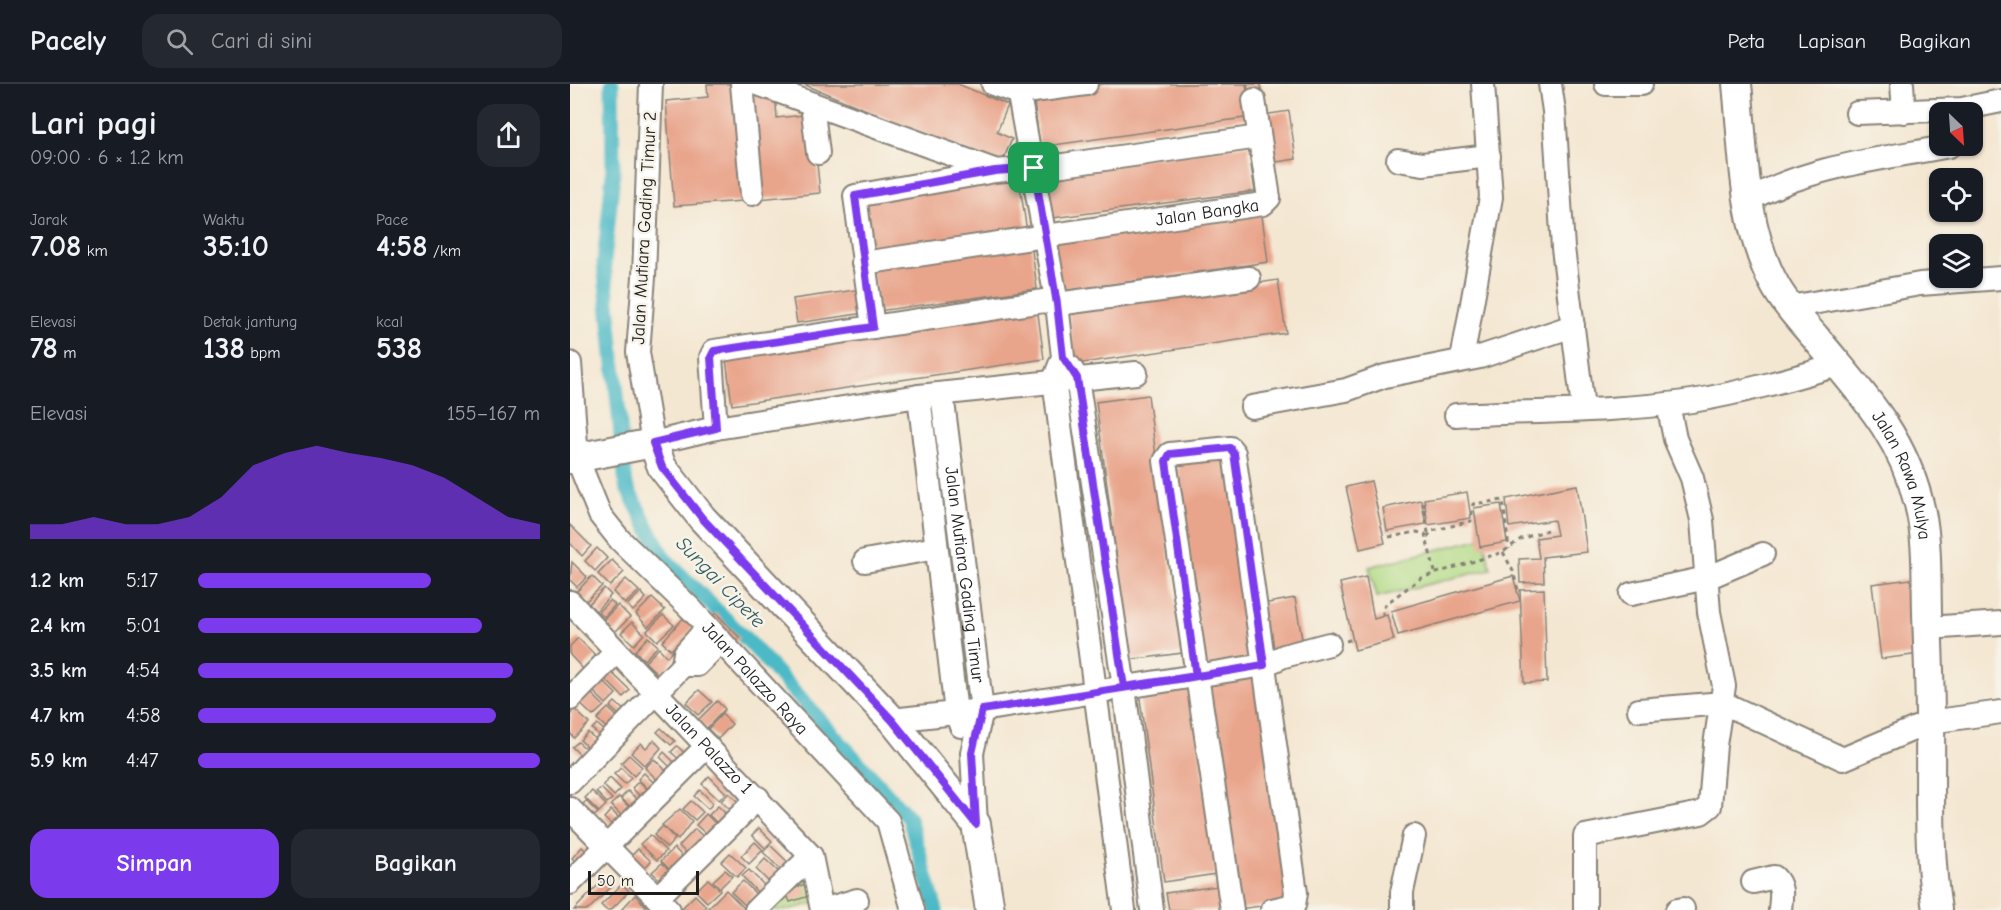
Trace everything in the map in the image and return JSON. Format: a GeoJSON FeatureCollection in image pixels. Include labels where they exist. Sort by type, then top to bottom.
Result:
{"type":"FeatureCollection","features":[{"type":"Feature","properties":{"kind":"main road","name":"Jalan Rawa Mulya"},"geometry":{"type":"LineString","coordinates":[[1737,84],[1749,200],[1764,261],[1776,288],[1790,308],[1880,416],[1906,461],[1925,534],[1930,722],[1929,770],[1937,910]]}},
{"type":"Feature","properties":{"kind":"main road"},"geometry":{"type":"LineString","coordinates":[[582,457],[647,445]]}},
{"type":"Feature","properties":{"kind":"main road","name":"Jalan Mutiara Gading Timur"},"geometry":{"type":"LineString","coordinates":[[647,445],[702,518],[892,720],[976,824],[990,910]]}},
{"type":"Feature","properties":{"kind":"street","name":"Jalan Mutiara Gading Timur 2"},"geometry":{"type":"LineString","coordinates":[[647,445],[638,352],[644,277],[651,84]]}},
{"type":"Feature","properties":{"kind":"street"},"geometry":{"type":"LineString","coordinates":[[742,84],[752,194]]}},
{"type":"Feature","properties":{"kind":"street"},"geometry":{"type":"LineString","coordinates":[[758,84],[995,171]]}},
{"type":"Feature","properties":{"kind":"street"},"geometry":{"type":"LineString","coordinates":[[993,84],[1017,89],[1086,84]]}},
{"type":"Feature","properties":{"kind":"street"},"geometry":{"type":"LineString","coordinates":[[1462,360],[1491,197],[1483,84]]}},
{"type":"Feature","properties":{"kind":"street"},"geometry":{"type":"LineString","coordinates":[[1550,84],[1554,111],[1563,248],[1583,408]]}},
{"type":"Feature","properties":{"kind":"street"},"geometry":{"type":"LineString","coordinates":[[1606,84],[1641,84]]}},
{"type":"Feature","properties":{"kind":"street"},"geometry":{"type":"LineString","coordinates":[[1902,84],[1904,111]]}},
{"type":"Feature","properties":{"kind":"street"},"geometry":{"type":"LineString","coordinates":[[1017,89],[1034,168],[1057,304],[1063,357],[1077,378],[1124,687],[1152,910]]}},
{"type":"Feature","properties":{"kind":"street","name":"Jalan Bangka"},"geometry":{"type":"LineString","coordinates":[[1044,237],[1263,204],[1269,198],[1254,100]]}},
{"type":"Feature","properties":{"kind":"street"},"geometry":{"type":"LineString","coordinates":[[1857,113],[1962,109],[2001,101]]}},
{"type":"Feature","properties":{"kind":"street"},"geometry":{"type":"LineString","coordinates":[[812,104],[818,153]]}},
{"type":"Feature","properties":{"kind":"street"},"geometry":{"type":"LineString","coordinates":[[873,327],[855,196],[995,171],[1034,168],[1259,137]]}},
{"type":"Feature","properties":{"kind":"street"},"geometry":{"type":"LineString","coordinates":[[1749,200],[1773,186],[1827,171],[1929,150]]}},
{"type":"Feature","properties":{"kind":"street"},"geometry":{"type":"LineString","coordinates":[[1398,159],[1424,164],[1489,156]]}},
{"type":"Feature","properties":{"kind":"street"},"geometry":{"type":"LineString","coordinates":[[863,263],[1044,237]]}},
{"type":"Feature","properties":{"kind":"street"},"geometry":{"type":"LineString","coordinates":[[716,428],[711,357],[714,351],[1044,301],[1057,304],[1249,278]]}},
{"type":"Feature","properties":{"kind":"street"},"geometry":{"type":"LineString","coordinates":[[1790,308],[1920,284],[2001,278]]}},
{"type":"Feature","properties":{"kind":"street"},"geometry":{"type":"LineString","coordinates":[[1252,406],[1326,394],[1385,376],[1480,357],[1573,326]]}},
{"type":"Feature","properties":{"kind":"street"},"geometry":{"type":"LineString","coordinates":[[1063,357],[1054,380],[1124,910]]}},
{"type":"Feature","properties":{"kind":"street","name":"Jalan Palazzo Raya"},"geometry":{"type":"LineString","coordinates":[[570,363],[572,405],[582,457],[600,515],[620,540],[714,635],[888,821],[913,910]]}},
{"type":"Feature","properties":{"kind":"street"},"geometry":{"type":"LineString","coordinates":[[1456,415],[1668,404],[1726,395],[1838,365]]}},
{"type":"Feature","properties":{"kind":"street"},"geometry":{"type":"LineString","coordinates":[[647,445],[716,428],[919,396],[1136,373]]}},
{"type":"Feature","properties":{"kind":"street","name":"Jalan Mutiara Gading Timur"},"geometry":{"type":"LineString","coordinates":[[942,394],[982,710],[972,753],[976,824]]}},
{"type":"Feature","properties":{"kind":"street","name":"Jalan Mutiara Gading Timur"},"geometry":{"type":"LineString","coordinates":[[919,396],[956,713],[972,753]]}},
{"type":"Feature","properties":{"kind":"street"},"geometry":{"type":"LineString","coordinates":[[1585,910],[1585,836],[1701,813],[1710,806],[1715,745],[1725,686],[1710,612],[1702,520],[1692,478],[1675,439],[1668,404]]}},
{"type":"Feature","properties":{"kind":"street"},"geometry":{"type":"LineString","coordinates":[[1232,910],[1166,461],[1170,454],[1230,448],[1234,453],[1296,893],[1294,905],[1272,910]]}},
{"type":"Feature","properties":{"kind":"street"},"geometry":{"type":"LineString","coordinates":[[866,561],[936,548]]}},
{"type":"Feature","properties":{"kind":"street"},"geometry":{"type":"LineString","coordinates":[[1631,594],[1707,578],[1763,554]]}},
{"type":"Feature","properties":{"kind":"street","name":"Jalan Palazzo 1"},"geometry":{"type":"LineString","coordinates":[[570,602],[811,856],[822,910],[857,900]]}},
{"type":"Feature","properties":{"kind":"street"},"geometry":{"type":"LineString","coordinates":[[1928,628],[2001,623]]}},
{"type":"Feature","properties":{"kind":"street"},"geometry":{"type":"LineString","coordinates":[[570,783],[683,665],[685,652],[714,635]]}},
{"type":"Feature","properties":{"kind":"street"},"geometry":{"type":"LineString","coordinates":[[892,720],[982,710],[1264,665],[1273,659],[1329,644]]}},
{"type":"Feature","properties":{"kind":"street"},"geometry":{"type":"LineString","coordinates":[[570,699],[616,652]]}},
{"type":"Feature","properties":{"kind":"street"},"geometry":{"type":"LineString","coordinates":[[1639,710],[1723,703],[1843,759],[1930,722],[2001,712]]}},
{"type":"Feature","properties":{"kind":"street"},"geometry":{"type":"LineString","coordinates":[[570,883],[707,746]]}},
{"type":"Feature","properties":{"kind":"street"},"geometry":{"type":"LineString","coordinates":[[570,808],[663,904],[758,798]]}},
{"type":"Feature","properties":{"kind":"street"},"geometry":{"type":"LineString","coordinates":[[1402,910],[1402,892],[1414,836]]}},
{"type":"Feature","properties":{"kind":"street"},"geometry":{"type":"LineString","coordinates":[[756,910],[811,856]]}},
{"type":"Feature","properties":{"kind":"street"},"geometry":{"type":"LineString","coordinates":[[1753,882],[1774,877],[1779,882],[1782,889],[1780,910]]}},
{"type":"Feature","properties":{"kind":"path"},"geometry":{"type":"LineString","coordinates":[[1389,537],[1417,532],[1427,535],[1471,521],[1473,504],[1503,500],[1509,549]]}},
{"type":"Feature","properties":{"kind":"path"},"geometry":{"type":"LineString","coordinates":[[1424,502],[1427,535],[1435,573]]}},
{"type":"Feature","properties":{"kind":"path"},"geometry":{"type":"LineString","coordinates":[[1383,616],[1383,608],[1393,597],[1414,582],[1435,573],[1503,552],[1521,539],[1547,530]]}},
{"type":"Feature","properties":{"kind":"path"},"geometry":{"type":"LineString","coordinates":[[1503,552],[1513,571],[1519,594]]}},
{"type":"Feature","properties":{"kind":"path"},"geometry":{"type":"LineString","coordinates":[[1393,597],[1394,606]]}},
{"type":"Feature","properties":{"kind":"green space"},"geometry":{"type":"Polygon","coordinates":[[[1483,538],[1491,569],[1377,597],[1369,567],[1483,538]]]}},
{"type":"Feature","properties":{"kind":"green space"},"geometry":{"type":"Polygon","coordinates":[[[808,867],[816,903],[787,910],[764,910],[808,867]]]}},
{"type":"Feature","properties":{"kind":"building"},"geometry":{"type":"Polygon","coordinates":[[[707,84],[735,84],[743,201],[674,206],[666,101],[708,97],[707,84]]]}},
{"type":"Feature","properties":{"kind":"building"},"geometry":{"type":"Polygon","coordinates":[[[803,84],[958,84],[1008,105],[997,132],[1012,139],[1001,165],[803,84]]]}},
{"type":"Feature","properties":{"kind":"building"},"geometry":{"type":"Polygon","coordinates":[[[1104,84],[1246,84],[1251,117],[1040,147],[1033,94],[1104,84]]]}},
{"type":"Feature","properties":{"kind":"building"},"geometry":{"type":"Polygon","coordinates":[[[1247,84],[1260,84],[1261,90],[1248,92],[1247,84]]]}},
{"type":"Feature","properties":{"kind":"building"},"geometry":{"type":"Polygon","coordinates":[[[775,93],[777,118],[812,114],[820,193],[759,199],[749,95],[775,93]]]}},
{"type":"Feature","properties":{"kind":"building"},"geometry":{"type":"Polygon","coordinates":[[[1289,111],[1296,159],[1270,163],[1263,115],[1289,111]]]}},
{"type":"Feature","properties":{"kind":"building"},"geometry":{"type":"Polygon","coordinates":[[[1248,145],[1255,191],[1045,219],[1039,173],[1248,145]]]}},
{"type":"Feature","properties":{"kind":"building"},"geometry":{"type":"Polygon","coordinates":[[[1019,179],[1027,232],[867,255],[859,202],[1019,179]]]}},
{"type":"Feature","properties":{"kind":"building"},"geometry":{"type":"Polygon","coordinates":[[[1261,208],[1268,262],[1058,292],[1051,239],[1261,208]]]}},
{"type":"Feature","properties":{"kind":"building"},"geometry":{"type":"Polygon","coordinates":[[[1031,242],[1037,289],[878,311],[871,265],[1031,242]]]}},
{"type":"Feature","properties":{"kind":"building"},"geometry":{"type":"Polygon","coordinates":[[[1278,280],[1286,333],[1076,364],[1068,311],[1278,280]]]}},
{"type":"Feature","properties":{"kind":"building"},"geometry":{"type":"Polygon","coordinates":[[[862,289],[865,313],[797,323],[793,299],[862,289]]]}},
{"type":"Feature","properties":{"kind":"building"},"geometry":{"type":"Polygon","coordinates":[[[1037,306],[1044,359],[732,405],[725,351],[1037,306]]]}},
{"type":"Feature","properties":{"kind":"building"},"geometry":{"type":"Polygon","coordinates":[[[1148,395],[1182,653],[1130,660],[1096,402],[1148,395]]]}},
{"type":"Feature","properties":{"kind":"building"},"geometry":{"type":"Polygon","coordinates":[[[1228,450],[1256,659],[1204,666],[1177,457],[1228,450]]]}},
{"type":"Feature","properties":{"kind":"building"},"geometry":{"type":"Polygon","coordinates":[[[1371,481],[1385,543],[1360,549],[1346,487],[1371,481]]]}},
{"type":"Feature","properties":{"kind":"building"},"geometry":{"type":"Polygon","coordinates":[[[1577,485],[1587,552],[1543,557],[1544,582],[1520,583],[1519,559],[1539,558],[1536,538],[1557,535],[1554,520],[1509,527],[1506,499],[1577,485]]]}},
{"type":"Feature","properties":{"kind":"building"},"geometry":{"type":"Polygon","coordinates":[[[1467,492],[1471,518],[1428,525],[1424,499],[1467,492]]]}},
{"type":"Feature","properties":{"kind":"building"},"geometry":{"type":"Polygon","coordinates":[[[1421,500],[1426,524],[1387,531],[1383,508],[1421,500]]]}},
{"type":"Feature","properties":{"kind":"building"},"geometry":{"type":"Polygon","coordinates":[[[1501,504],[1507,542],[1480,547],[1474,508],[1501,504]]]}},
{"type":"Feature","properties":{"kind":"building"},"geometry":{"type":"Polygon","coordinates":[[[570,525],[591,546],[582,556],[570,543],[570,525]]]}},
{"type":"Feature","properties":{"kind":"building"},"geometry":{"type":"Polygon","coordinates":[[[597,548],[607,558],[595,571],[585,561],[597,548]]]}},
{"type":"Feature","properties":{"kind":"building"},"geometry":{"type":"Polygon","coordinates":[[[612,560],[624,572],[610,586],[598,574],[612,560]]]}},
{"type":"Feature","properties":{"kind":"building"},"geometry":{"type":"Polygon","coordinates":[[[572,562],[587,577],[577,587],[570,580],[572,562]]]}},
{"type":"Feature","properties":{"kind":"building"},"geometry":{"type":"Polygon","coordinates":[[[592,576],[602,586],[585,602],[575,593],[592,576]]]}},
{"type":"Feature","properties":{"kind":"building"},"geometry":{"type":"Polygon","coordinates":[[[1513,576],[1520,601],[1398,635],[1391,611],[1513,576]]]}},
{"type":"Feature","properties":{"kind":"building"},"geometry":{"type":"Polygon","coordinates":[[[1366,577],[1374,619],[1387,615],[1394,640],[1355,650],[1340,583],[1366,577]]]}},
{"type":"Feature","properties":{"kind":"building"},"geometry":{"type":"Polygon","coordinates":[[[626,579],[639,591],[625,604],[613,592],[626,579]]]}},
{"type":"Feature","properties":{"kind":"building"},"geometry":{"type":"Polygon","coordinates":[[[1911,579],[1920,654],[1881,659],[1872,584],[1911,579]]]}},
{"type":"Feature","properties":{"kind":"building"},"geometry":{"type":"Polygon","coordinates":[[[604,588],[611,595],[596,611],[589,604],[604,588]]]}},
{"type":"Feature","properties":{"kind":"building"},"geometry":{"type":"Polygon","coordinates":[[[1544,589],[1547,682],[1524,683],[1520,590],[1544,589]]]}},
{"type":"Feature","properties":{"kind":"building"},"geometry":{"type":"Polygon","coordinates":[[[641,592],[646,598],[633,611],[627,605],[641,592]]]}},
{"type":"Feature","properties":{"kind":"building"},"geometry":{"type":"Polygon","coordinates":[[[652,598],[665,610],[648,627],[636,614],[652,598]]]}},
{"type":"Feature","properties":{"kind":"building"},"geometry":{"type":"Polygon","coordinates":[[[1295,598],[1303,645],[1265,652],[1257,605],[1295,598]]]}},
{"type":"Feature","properties":{"kind":"building"},"geometry":{"type":"Polygon","coordinates":[[[610,600],[615,605],[604,617],[598,612],[610,600]]]}},
{"type":"Feature","properties":{"kind":"building"},"geometry":{"type":"Polygon","coordinates":[[[618,605],[630,617],[615,632],[603,620],[618,605]]]}},
{"type":"Feature","properties":{"kind":"building"},"geometry":{"type":"Polygon","coordinates":[[[716,613],[740,638],[732,645],[708,621],[716,613]]]}},
{"type":"Feature","properties":{"kind":"building"},"geometry":{"type":"Polygon","coordinates":[[[663,615],[674,625],[657,641],[647,631],[663,615]]]}},
{"type":"Feature","properties":{"kind":"building"},"geometry":{"type":"Polygon","coordinates":[[[686,615],[696,624],[671,650],[662,642],[686,615]]]}},
{"type":"Feature","properties":{"kind":"building"},"geometry":{"type":"Polygon","coordinates":[[[632,622],[644,634],[634,645],[621,633],[632,622]]]}},
{"type":"Feature","properties":{"kind":"building"},"geometry":{"type":"Polygon","coordinates":[[[695,627],[661,677],[645,662],[659,648],[667,657],[695,627]]]}},
{"type":"Feature","properties":{"kind":"building"},"geometry":{"type":"Polygon","coordinates":[[[648,637],[658,646],[644,660],[635,651],[648,637]]]}},
{"type":"Feature","properties":{"kind":"building"},"geometry":{"type":"Polygon","coordinates":[[[578,638],[596,656],[583,669],[570,655],[570,646],[578,638]]]}},
{"type":"Feature","properties":{"kind":"building"},"geometry":{"type":"Polygon","coordinates":[[[611,672],[630,690],[623,697],[605,679],[611,672]]]}},
{"type":"Feature","properties":{"kind":"building"},"geometry":{"type":"Polygon","coordinates":[[[598,676],[616,694],[606,704],[588,686],[598,676]]]}},
{"type":"Feature","properties":{"kind":"building"},"geometry":{"type":"Polygon","coordinates":[[[1261,676],[1291,902],[1239,909],[1209,683],[1261,676]]]}},
{"type":"Feature","properties":{"kind":"building"},"geometry":{"type":"Polygon","coordinates":[[[1191,684],[1216,874],[1164,882],[1139,691],[1191,684]]]}},
{"type":"Feature","properties":{"kind":"building"},"geometry":{"type":"Polygon","coordinates":[[[585,687],[604,706],[593,716],[574,698],[585,687]]]}},
{"type":"Feature","properties":{"kind":"building"},"geometry":{"type":"Polygon","coordinates":[[[699,690],[712,702],[698,715],[686,703],[699,690]]]}},
{"type":"Feature","properties":{"kind":"building"},"geometry":{"type":"Polygon","coordinates":[[[717,701],[725,709],[706,729],[697,721],[717,701]]]}},
{"type":"Feature","properties":{"kind":"building"},"geometry":{"type":"Polygon","coordinates":[[[615,702],[632,718],[627,723],[610,707],[615,702]]]}},
{"type":"Feature","properties":{"kind":"building"},"geometry":{"type":"Polygon","coordinates":[[[572,707],[589,723],[574,738],[570,733],[572,707]]]}},
{"type":"Feature","properties":{"kind":"building"},"geometry":{"type":"Polygon","coordinates":[[[608,708],[626,725],[615,736],[597,719],[608,708]]]}},
{"type":"Feature","properties":{"kind":"building"},"geometry":{"type":"Polygon","coordinates":[[[722,714],[732,724],[718,739],[708,729],[722,714]]]}},
{"type":"Feature","properties":{"kind":"building"},"geometry":{"type":"Polygon","coordinates":[[[597,724],[608,734],[603,739],[592,729],[597,724]]]}},
{"type":"Feature","properties":{"kind":"building"},"geometry":{"type":"Polygon","coordinates":[[[661,728],[675,741],[671,745],[657,732],[661,728]]]}},
{"type":"Feature","properties":{"kind":"building"},"geometry":{"type":"Polygon","coordinates":[[[588,732],[603,747],[595,754],[580,740],[588,732]]]}},
{"type":"Feature","properties":{"kind":"building"},"geometry":{"type":"Polygon","coordinates":[[[654,740],[661,748],[645,766],[631,753],[641,743],[646,748],[654,740]]]}},
{"type":"Feature","properties":{"kind":"building"},"geometry":{"type":"Polygon","coordinates":[[[578,742],[587,750],[581,756],[572,747],[578,742]]]}},
{"type":"Feature","properties":{"kind":"building"},"geometry":{"type":"Polygon","coordinates":[[[677,746],[688,756],[682,762],[671,752],[677,746]]]}},
{"type":"Feature","properties":{"kind":"building"},"geometry":{"type":"Polygon","coordinates":[[[664,752],[678,766],[674,771],[660,757],[664,752]]]}},
{"type":"Feature","properties":{"kind":"building"},"geometry":{"type":"Polygon","coordinates":[[[629,755],[642,767],[634,776],[621,763],[629,755]]]}},
{"type":"Feature","properties":{"kind":"building"},"geometry":{"type":"Polygon","coordinates":[[[654,759],[670,774],[661,783],[645,768],[654,759]]]}},
{"type":"Feature","properties":{"kind":"building"},"geometry":{"type":"Polygon","coordinates":[[[621,768],[631,778],[625,784],[614,774],[621,768]]]}},
{"type":"Feature","properties":{"kind":"building"},"geometry":{"type":"Polygon","coordinates":[[[644,773],[660,789],[654,795],[638,779],[644,773]]]}},
{"type":"Feature","properties":{"kind":"building"},"geometry":{"type":"Polygon","coordinates":[[[709,776],[726,793],[719,800],[702,784],[709,776]]]}},
{"type":"Feature","properties":{"kind":"building"},"geometry":{"type":"Polygon","coordinates":[[[610,778],[621,789],[614,796],[603,785],[610,778]]]}},
{"type":"Feature","properties":{"kind":"building"},"geometry":{"type":"Polygon","coordinates":[[[639,781],[656,798],[649,805],[632,788],[639,781]]]}},
{"type":"Feature","properties":{"kind":"building"},"geometry":{"type":"Polygon","coordinates":[[[601,788],[612,799],[607,803],[596,792],[601,788]]]}},
{"type":"Feature","properties":{"kind":"building"},"geometry":{"type":"Polygon","coordinates":[[[700,790],[713,803],[708,809],[694,796],[700,790]]]}},
{"type":"Feature","properties":{"kind":"building"},"geometry":{"type":"Polygon","coordinates":[[[592,791],[606,805],[599,812],[585,798],[592,791]]]}},
{"type":"Feature","properties":{"kind":"building"},"geometry":{"type":"Polygon","coordinates":[[[628,791],[644,806],[637,813],[621,798],[628,791]]]}},
{"type":"Feature","properties":{"kind":"building"},"geometry":{"type":"Polygon","coordinates":[[[729,793],[744,808],[736,816],[721,801],[729,793]]]}},
{"type":"Feature","properties":{"kind":"building"},"geometry":{"type":"Polygon","coordinates":[[[619,797],[636,814],[628,822],[611,805],[619,797]]]}},
{"type":"Feature","properties":{"kind":"building"},"geometry":{"type":"Polygon","coordinates":[[[586,801],[598,813],[594,816],[582,805],[586,801]]]}},
{"type":"Feature","properties":{"kind":"building"},"geometry":{"type":"Polygon","coordinates":[[[691,801],[703,812],[695,820],[683,809],[691,801]]]}},
{"type":"Feature","properties":{"kind":"building"},"geometry":{"type":"Polygon","coordinates":[[[718,806],[732,820],[723,829],[709,815],[718,806]]]}},
{"type":"Feature","properties":{"kind":"building"},"geometry":{"type":"Polygon","coordinates":[[[680,809],[692,821],[678,840],[662,825],[680,809]]]}},
{"type":"Feature","properties":{"kind":"building"},"geometry":{"type":"Polygon","coordinates":[[[611,810],[624,823],[617,830],[604,818],[611,810]]]}},
{"type":"Feature","properties":{"kind":"building"},"geometry":{"type":"Polygon","coordinates":[[[706,814],[717,825],[707,835],[696,825],[706,814]]]}},
{"type":"Feature","properties":{"kind":"building"},"geometry":{"type":"Polygon","coordinates":[[[663,826],[675,839],[667,848],[654,835],[663,826]]]}},
{"type":"Feature","properties":{"kind":"building"},"geometry":{"type":"Polygon","coordinates":[[[759,828],[772,841],[765,848],[752,835],[759,828]]]}},
{"type":"Feature","properties":{"kind":"building"},"geometry":{"type":"Polygon","coordinates":[[[695,829],[705,838],[688,855],[679,846],[695,829]]]}},
{"type":"Feature","properties":{"kind":"building"},"geometry":{"type":"Polygon","coordinates":[[[650,835],[666,851],[657,860],[640,844],[650,835]]]}},
{"type":"Feature","properties":{"kind":"building"},"geometry":{"type":"Polygon","coordinates":[[[755,842],[763,850],[749,864],[741,856],[755,842]]]}},
{"type":"Feature","properties":{"kind":"building"},"geometry":{"type":"Polygon","coordinates":[[[770,845],[792,866],[785,874],[763,852],[770,845]]]}},
{"type":"Feature","properties":{"kind":"building"},"geometry":{"type":"Polygon","coordinates":[[[582,847],[593,857],[583,868],[572,858],[582,847]]]}},
{"type":"Feature","properties":{"kind":"building"},"geometry":{"type":"Polygon","coordinates":[[[674,848],[685,859],[672,872],[661,861],[674,848]]]}},
{"type":"Feature","properties":{"kind":"building"},"geometry":{"type":"Polygon","coordinates":[[[638,849],[651,861],[642,871],[629,858],[638,849]]]}},
{"type":"Feature","properties":{"kind":"building"},"geometry":{"type":"Polygon","coordinates":[[[730,853],[746,868],[737,877],[721,862],[730,853]]]}},
{"type":"Feature","properties":{"kind":"building"},"geometry":{"type":"Polygon","coordinates":[[[765,859],[782,875],[772,885],[756,869],[765,859]]]}},
{"type":"Feature","properties":{"kind":"building"},"geometry":{"type":"Polygon","coordinates":[[[662,863],[674,875],[665,885],[652,872],[662,863]]]}},
{"type":"Feature","properties":{"kind":"building"},"geometry":{"type":"Polygon","coordinates":[[[725,870],[732,876],[720,888],[713,881],[725,870]]]}},
{"type":"Feature","properties":{"kind":"building"},"geometry":{"type":"Polygon","coordinates":[[[749,870],[768,889],[761,896],[742,876],[749,870]]]}},
{"type":"Feature","properties":{"kind":"building"},"geometry":{"type":"Polygon","coordinates":[[[604,879],[612,886],[588,910],[574,910],[604,879]]]}},
{"type":"Feature","properties":{"kind":"building"},"geometry":{"type":"Polygon","coordinates":[[[708,879],[720,890],[707,902],[696,891],[708,879]]]}},
{"type":"Feature","properties":{"kind":"building"},"geometry":{"type":"Polygon","coordinates":[[[743,881],[756,894],[745,905],[731,892],[743,881]]]}},
{"type":"Feature","properties":{"kind":"building"},"geometry":{"type":"Polygon","coordinates":[[[622,884],[629,891],[611,910],[606,910],[601,905],[622,884]]]}},
{"type":"Feature","properties":{"kind":"building"},"geometry":{"type":"Polygon","coordinates":[[[805,884],[809,896],[790,902],[786,892],[805,884]]]}},
{"type":"Feature","properties":{"kind":"building"},"geometry":{"type":"Polygon","coordinates":[[[1218,886],[1221,910],[1169,910],[1166,893],[1218,886]]]}},
{"type":"Feature","properties":{"kind":"building"},"geometry":{"type":"Polygon","coordinates":[[[726,890],[746,910],[706,910],[726,890]]]}},
{"type":"Feature","properties":{"kind":"building"},"geometry":{"type":"Polygon","coordinates":[[[635,895],[646,906],[642,910],[621,910],[635,895]]]}},
{"type":"Feature","properties":{"kind":"building"},"geometry":{"type":"Polygon","coordinates":[[[695,895],[706,906],[702,910],[680,910],[695,895]]]}},
{"type":"Feature","properties":{"kind":"waterway","name":"Sungai Cipete"},"geometry":{"type":"LineString","coordinates":[[612,84],[613,174],[604,263],[626,486],[664,558],[750,643],[909,818],[936,910]]}},
{"type":"Feature","properties":{"kind":"route"},"geometry":{"type":"LineString","coordinates":[[1034,168],[995,171],[855,196],[873,327],[714,351],[711,357],[716,428],[653,443],[662,467],[702,518],[892,720],[976,824],[972,753],[982,710],[1096,691],[1196,676],[1264,665],[1234,453],[1230,448],[1170,454],[1166,457],[1166,461],[1196,676],[1124,687],[1077,378],[1063,357],[1057,304],[1034,168]]}}]}
